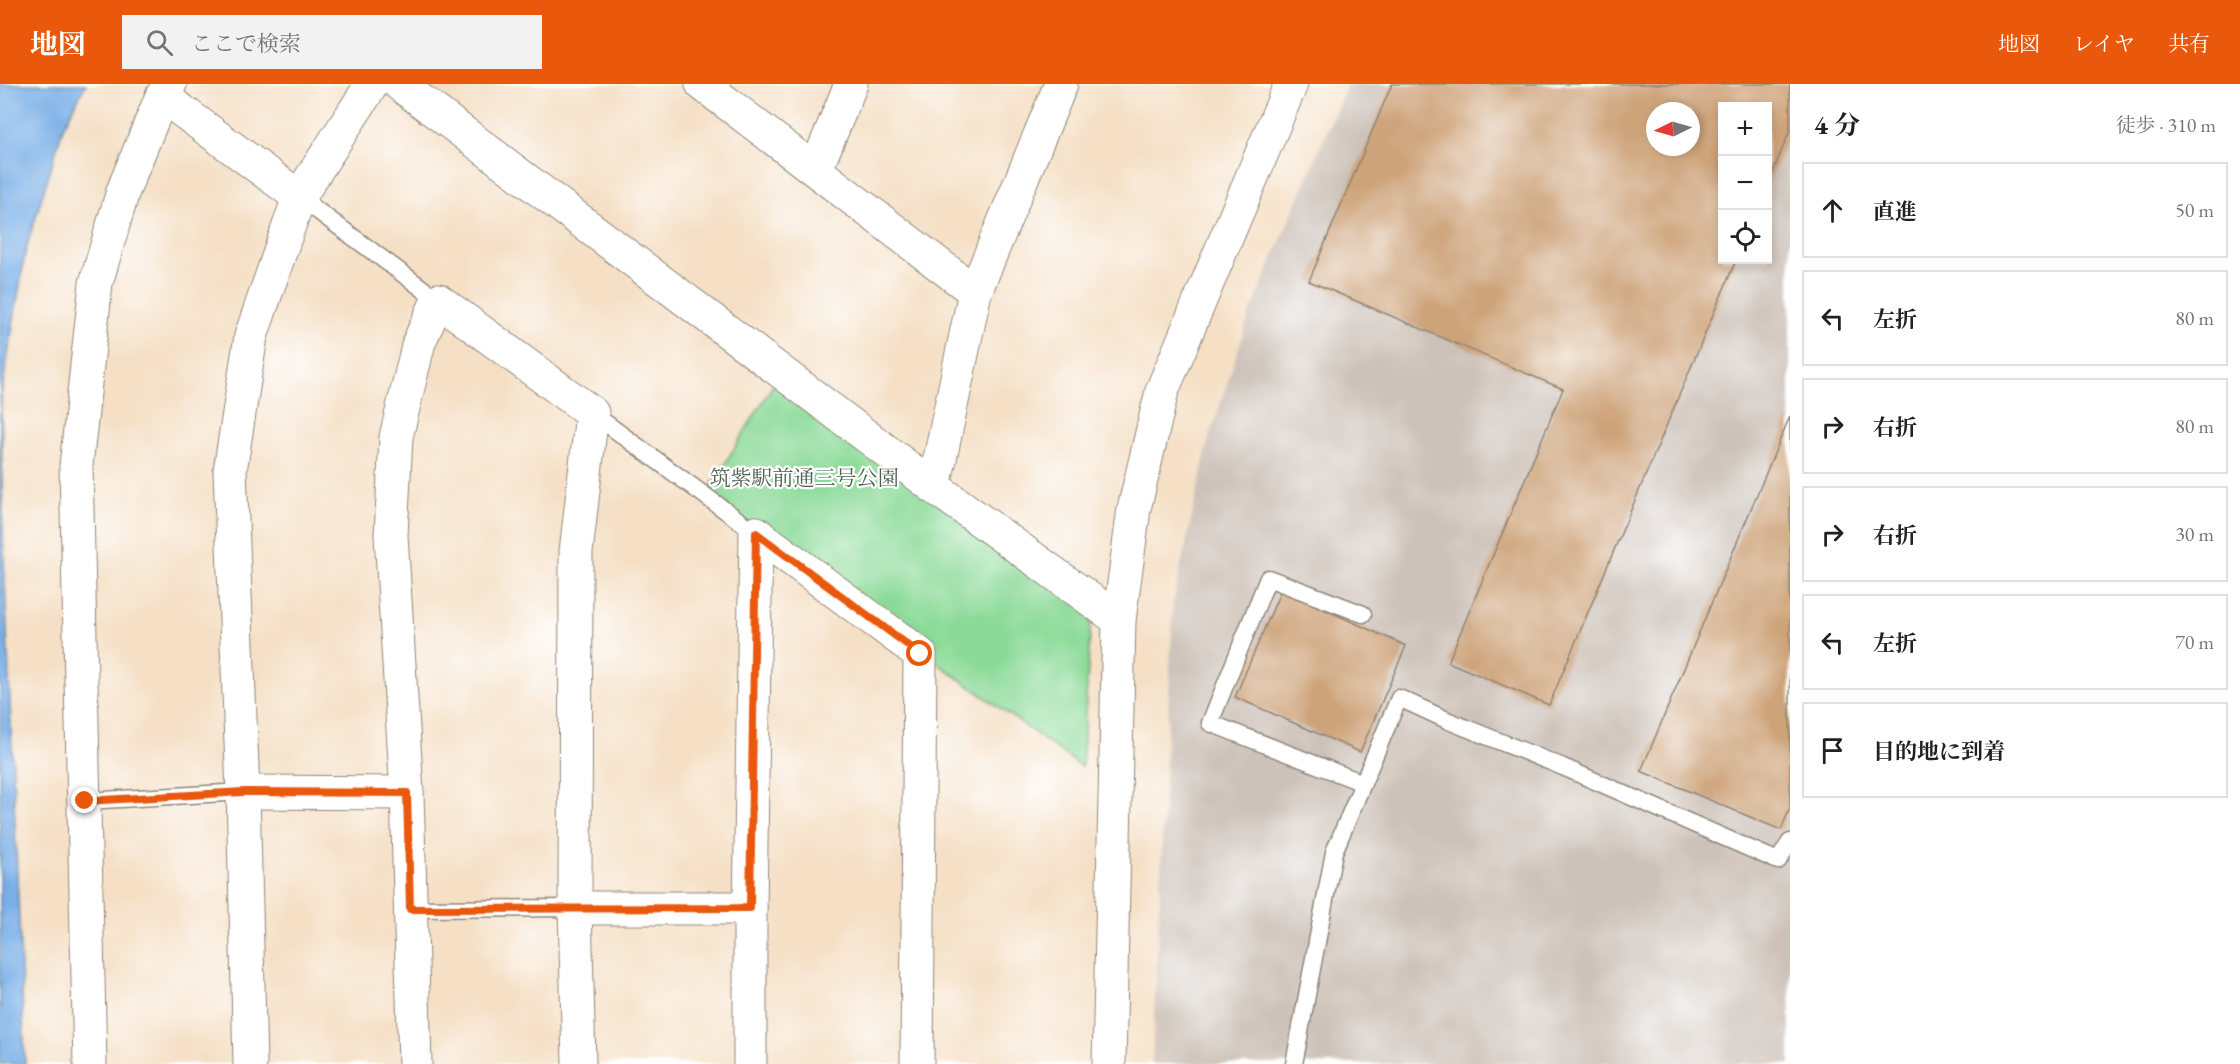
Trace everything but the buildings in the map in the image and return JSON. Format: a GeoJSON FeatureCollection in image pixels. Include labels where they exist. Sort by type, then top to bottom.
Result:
{"type":"FeatureCollection","features":[{"type":"Feature","properties":{"kind":"street"},"geometry":{"type":"LineString","coordinates":[[250,1064],[243,792],[230,471],[251,336],[299,197],[372,84]]}},
{"type":"Feature","properties":{"kind":"street"},"geometry":{"type":"LineString","coordinates":[[399,84],[934,487],[1119,620]]}},
{"type":"Feature","properties":{"kind":"street"},"geometry":{"type":"LineString","coordinates":[[702,84],[975,292]]}},
{"type":"Feature","properties":{"kind":"street"},"geometry":{"type":"LineString","coordinates":[[816,169],[851,84]]}},
{"type":"Feature","properties":{"kind":"street"},"geometry":{"type":"LineString","coordinates":[[934,487],[975,292],[1061,84]]}},
{"type":"Feature","properties":{"kind":"street"},"geometry":{"type":"LineString","coordinates":[[1109,1064],[1119,620],[1134,509],[1162,391],[1291,84]]}},
{"type":"Feature","properties":{"kind":"street"},"geometry":{"type":"LineString","coordinates":[[90,1064],[76,466],[96,284],[123,191],[166,90],[299,197]]}},
{"type":"Feature","properties":{"kind":"street"},"geometry":{"type":"LineString","coordinates":[[415,1064],[407,793],[391,535],[396,437],[419,342],[438,300],[592,413],[576,552],[575,908],[579,1064]]}},
{"type":"Feature","properties":{"kind":"street"},"geometry":{"type":"LineString","coordinates":[[750,1064],[756,533]]}},
{"type":"Feature","properties":{"kind":"street"},"geometry":{"type":"LineString","coordinates":[[756,533],[920,654],[917,1064]]}},
{"type":"Feature","properties":{"kind":"street"},"geometry":{"type":"LineString","coordinates":[[243,792],[407,793]]}},
{"type":"Feature","properties":{"kind":"street"},"geometry":{"type":"LineString","coordinates":[[575,908],[750,908]]}},
{"type":"Feature","properties":{"kind":"lane"},"geometry":{"type":"LineString","coordinates":[[299,197],[438,300]]}},
{"type":"Feature","properties":{"kind":"lane"},"geometry":{"type":"LineString","coordinates":[[592,413],[756,533]]}},
{"type":"Feature","properties":{"kind":"lane"},"geometry":{"type":"LineString","coordinates":[[1363,614],[1268,578],[1210,723],[1363,783]]}},
{"type":"Feature","properties":{"kind":"lane"},"geometry":{"type":"LineString","coordinates":[[1294,1064],[1334,852],[1399,698],[1778,861],[1790,842]]}},
{"type":"Feature","properties":{"kind":"lane"},"geometry":{"type":"LineString","coordinates":[[85,801],[243,792]]}},
{"type":"Feature","properties":{"kind":"lane"},"geometry":{"type":"LineString","coordinates":[[410,909],[575,908]]}},
{"type":"Feature","properties":{"kind":"shaded area"},"geometry":{"type":"Polygon","coordinates":[[[1347,84],[1790,84],[1790,1064],[1152,1064],[1173,603],[1208,442],[1250,313],[1347,84]]]}},
{"type":"Feature","properties":{"kind":"green space","name":"筑紫駅前通三号公園"},"geometry":{"type":"Polygon","coordinates":[[[781,372],[1092,601],[1082,767],[705,496],[781,372]]]}},
{"type":"Feature","properties":{"kind":"water"},"geometry":{"type":"Polygon","coordinates":[[[0,84],[86,84],[63,128],[26,249],[1,396],[3,532],[25,1064],[0,1064],[0,84]]]}},
{"type":"Feature","properties":{"kind":"route"},"geometry":{"type":"LineString","coordinates":[[85,801],[243,792],[407,793],[410,909],[750,908],[756,533],[920,654]]}}]}
